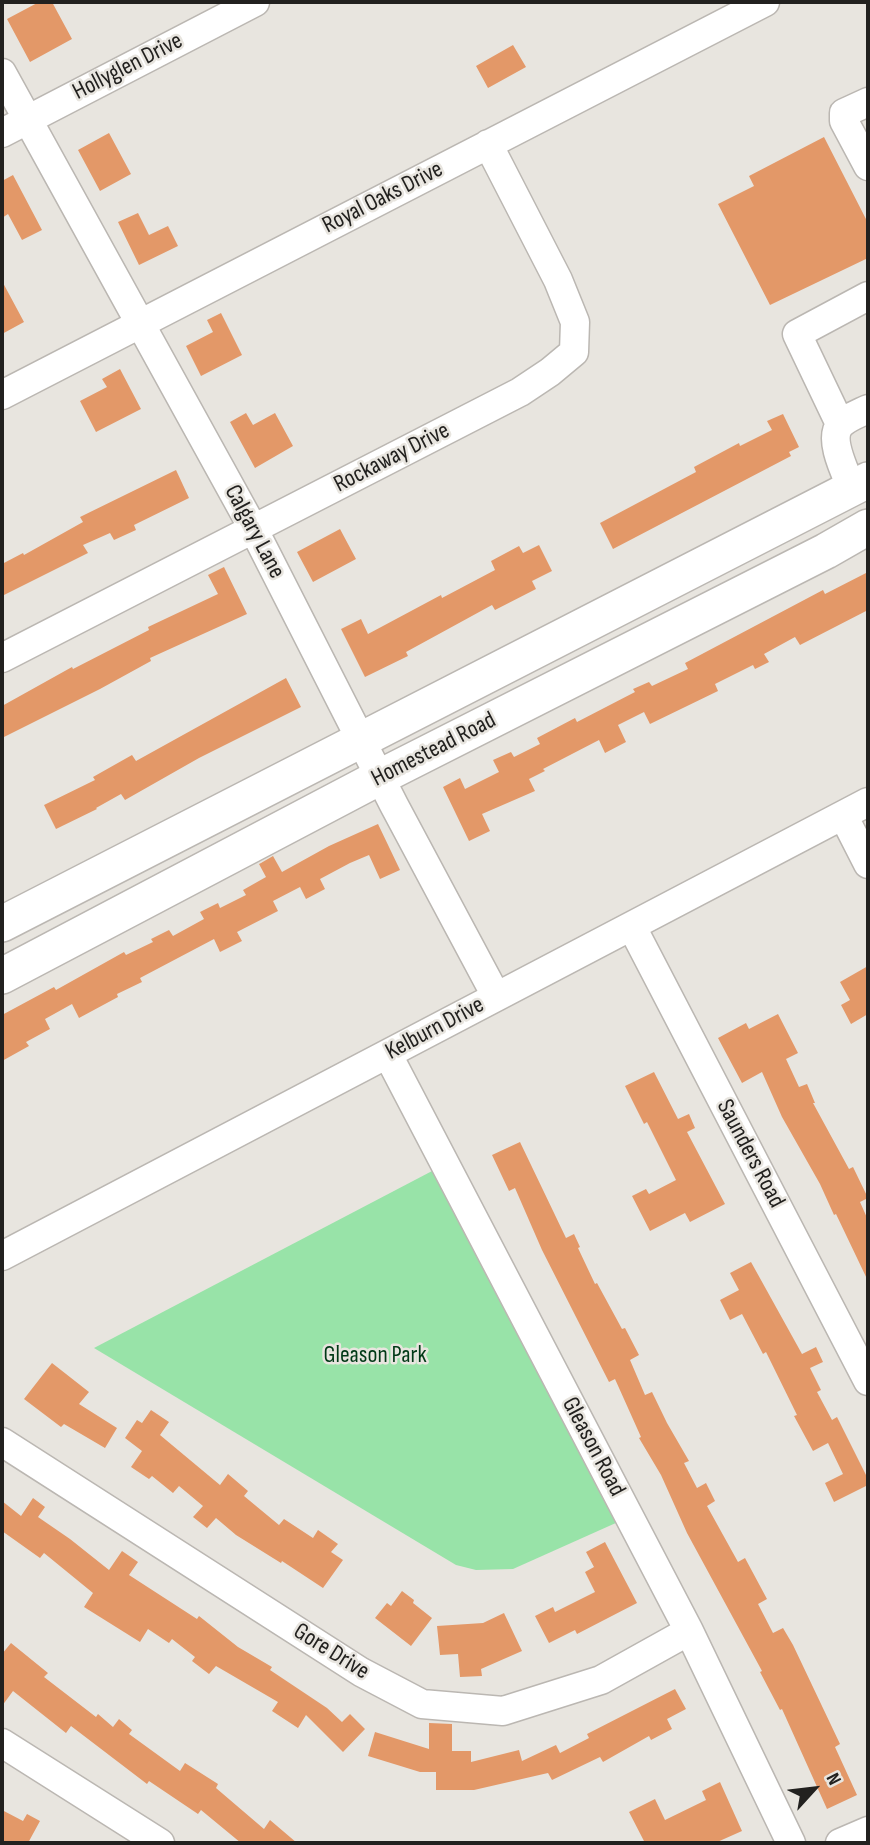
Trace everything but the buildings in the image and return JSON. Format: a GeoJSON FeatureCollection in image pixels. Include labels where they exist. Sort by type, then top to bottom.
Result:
{"type":"FeatureCollection","features":[{"type":"Feature","properties":{"kind":"main road","name":"Homestead Road"},"geometry":{"type":"LineString","coordinates":[[2,924],[860,484]]}},
{"type":"Feature","properties":{"kind":"main road"},"geometry":{"type":"LineString","coordinates":[[807,511],[826,551]]}},
{"type":"Feature","properties":{"kind":"main road","name":"Homestead Road"},"geometry":{"type":"LineString","coordinates":[[2,976],[380,777],[657,638],[868,527]]}},
{"type":"Feature","properties":{"kind":"main road"},"geometry":{"type":"LineString","coordinates":[[636,600],[657,638]]}},
{"type":"Feature","properties":{"kind":"main road"},"geometry":{"type":"LineString","coordinates":[[88,880],[109,920]]}},
{"type":"Feature","properties":{"kind":"street","name":"Hollyglen Drive"},"geometry":{"type":"LineString","coordinates":[[2,133],[255,2]]}},
{"type":"Feature","properties":{"kind":"street","name":"Royal Oaks Drive"},"geometry":{"type":"LineString","coordinates":[[2,395],[765,2]]}},
{"type":"Feature","properties":{"kind":"street","name":"Calgary Lane"},"geometry":{"type":"LineString","coordinates":[[2,74],[254,530],[496,996]]}},
{"type":"Feature","properties":{"kind":"street"},"geometry":{"type":"LineString","coordinates":[[868,103],[844,113],[844,121],[868,166]]}},
{"type":"Feature","properties":{"kind":"street","name":"Rockaway Drive"},"geometry":{"type":"LineString","coordinates":[[2,658],[520,392],[574,352],[575,321],[558,280],[488,144]]}},
{"type":"Feature","properties":{"kind":"street"},"geometry":{"type":"LineString","coordinates":[[840,424],[797,334],[868,296]]}},
{"type":"Feature","properties":{"kind":"street"},"geometry":{"type":"LineString","coordinates":[[860,484],[837,453],[836,431],[840,424],[868,408]]}},
{"type":"Feature","properties":{"kind":"street","name":"Kelburn Drive"},"geometry":{"type":"LineString","coordinates":[[2,1256],[868,802]]}},
{"type":"Feature","properties":{"kind":"street"},"geometry":{"type":"LineString","coordinates":[[843,816],[868,864]]}},
{"type":"Feature","properties":{"kind":"street","name":"Saunders Road"},"geometry":{"type":"LineString","coordinates":[[632,927],[868,1381]]}},
{"type":"Feature","properties":{"kind":"street","name":"Gleason Road"},"geometry":{"type":"LineString","coordinates":[[388,1055],[689,1631],[791,1843]]}},
{"type":"Feature","properties":{"kind":"street","name":"Gore Drive"},"geometry":{"type":"LineString","coordinates":[[2,1442],[361,1672],[422,1704],[503,1711],[601,1680],[689,1631]]}},
{"type":"Feature","properties":{"kind":"street"},"geometry":{"type":"LineString","coordinates":[[2,1743],[160,1843]]}},
{"type":"Feature","properties":{"kind":"street"},"geometry":{"type":"LineString","coordinates":[[840,1843],[868,1831]]}},
{"type":"Feature","properties":{"kind":"green space","name":"Gleason Park"},"geometry":{"type":"Polygon","coordinates":[[[434,1170],[618,1522],[513,1569],[476,1570],[456,1565],[94,1348],[434,1170]]]}}]}
